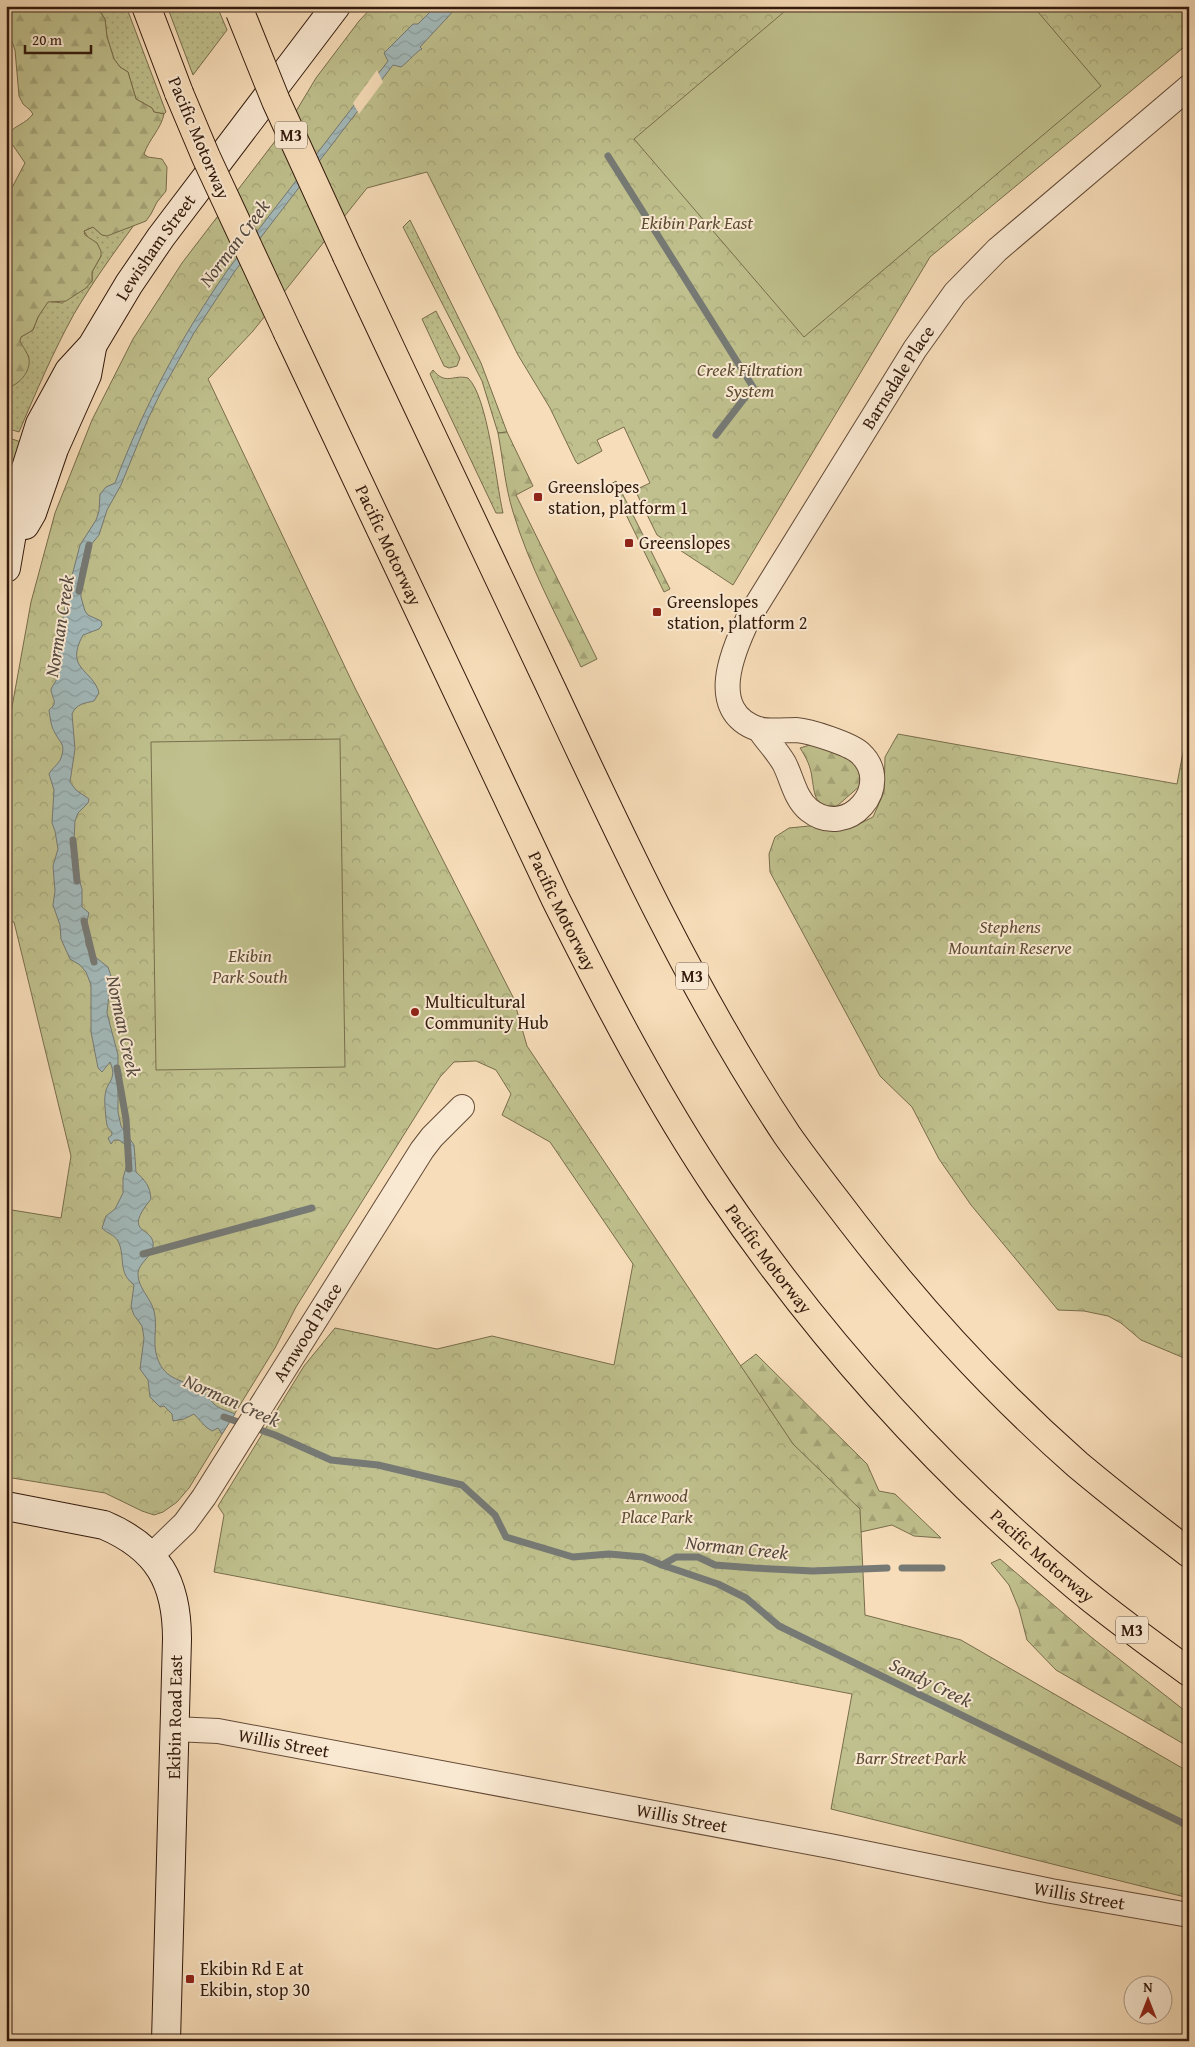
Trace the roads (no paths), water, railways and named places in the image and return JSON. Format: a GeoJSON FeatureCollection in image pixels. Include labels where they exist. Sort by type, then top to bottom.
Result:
{"type":"FeatureCollection","features":[{"type":"Feature","properties":{"kind":"highway","name":"Pacific Motorway"},"geometry":{"type":"LineString","coordinates":[[146,6],[206,157],[548,883],[595,978],[637,1055],[720,1192],[812,1317],[858,1372],[912,1431],[976,1496],[1076,1586],[1189,1672]]}},
{"type":"Feature","properties":{"kind":"highway","name":"M3"},"geometry":{"type":"LineString","coordinates":[[239,9],[276,101],[347,256],[600,793],[704,999],[744,1067],[789,1138],[885,1264],[982,1373],[1076,1463],[1189,1552]]}},
{"type":"Feature","properties":{"kind":"main road","name":"Lewisham Street"},"geometry":{"type":"LineString","coordinates":[[8,558],[20,487],[40,424],[69,371],[92,346],[160,237],[336,6]]}},
{"type":"Feature","properties":{"kind":"main road","name":"Ekibin Road East"},"geometry":{"type":"LineString","coordinates":[[6,1506],[104,1525],[129,1538],[151,1556],[166,1579],[176,1611],[166,2041]]}},
{"type":"Feature","properties":{"kind":"street","name":"Barnsdale Place"},"geometry":{"type":"LineString","coordinates":[[759,729],[799,730],[836,741],[859,752],[870,768],[872,777],[865,803],[852,815],[832,819],[821,817],[808,810],[801,801],[782,761],[759,729],[741,719],[735,712],[729,698],[729,672],[740,636],[749,617],[920,342],[955,294],[997,250],[1189,86]]}},
{"type":"Feature","properties":{"kind":"street","name":"Arnwood Place"},"geometry":{"type":"LineString","coordinates":[[151,1556],[185,1523],[204,1497],[290,1357],[319,1315],[422,1150],[432,1137],[462,1107]]}},
{"type":"Feature","properties":{"kind":"street","name":"Willis Street"},"geometry":{"type":"LineString","coordinates":[[174,1729],[218,1731],[835,1847],[1051,1891],[1189,1914]]}},
{"type":"Feature","properties":{"kind":"street"},"geometry":{"type":"LineString","coordinates":[[166,2041],[180,2041]]}},
{"type":"Feature","properties":{"kind":"water"},"geometry":{"type":"Polygon","coordinates":[[[436,6],[458,6],[420,47],[422,49],[401,67],[393,65],[235,271],[194,333],[148,419],[121,485],[107,510],[99,535],[83,559],[80,573],[81,597],[85,611],[88,615],[101,621],[102,625],[99,629],[83,635],[77,655],[78,662],[96,685],[99,693],[94,701],[78,706],[72,714],[75,749],[70,782],[76,790],[89,799],[88,803],[78,813],[75,821],[73,858],[82,889],[82,907],[89,913],[85,930],[86,945],[90,953],[108,967],[111,976],[107,1013],[118,1055],[118,1112],[121,1126],[134,1145],[136,1172],[150,1190],[151,1199],[142,1211],[139,1225],[153,1240],[153,1247],[139,1269],[138,1278],[154,1311],[156,1351],[160,1365],[170,1376],[195,1386],[205,1393],[216,1406],[235,1414],[222,1434],[218,1428],[212,1431],[206,1427],[194,1414],[184,1419],[173,1421],[172,1414],[164,1406],[160,1407],[150,1397],[148,1380],[140,1369],[144,1338],[142,1326],[131,1307],[134,1285],[125,1275],[118,1241],[102,1228],[106,1216],[115,1209],[123,1193],[123,1178],[129,1158],[126,1145],[119,1140],[114,1140],[111,1144],[108,1138],[112,1135],[107,1125],[105,1098],[113,1073],[112,1068],[110,1062],[102,1072],[98,1068],[91,1032],[91,985],[86,972],[80,965],[70,959],[61,939],[60,925],[53,905],[55,891],[53,866],[58,849],[52,823],[54,790],[49,774],[60,760],[63,750],[51,722],[49,710],[54,703],[51,689],[58,677],[59,641],[67,595],[80,545],[96,520],[99,511],[100,494],[106,487],[115,483],[138,426],[180,345],[229,268],[388,61],[384,53],[413,24],[418,24],[436,6]]]}},
{"type":"Feature","properties":{"kind":"waterway"},"geometry":{"type":"LineString","coordinates":[[608,156],[753,387],[716,435]]}},
{"type":"Feature","properties":{"kind":"waterway","name":"Norman Creek"},"geometry":{"type":"LineString","coordinates":[[79,591],[89,545]]}},
{"type":"Feature","properties":{"kind":"waterway","name":"Norman Creek"},"geometry":{"type":"LineString","coordinates":[[73,840],[77,881]]}},
{"type":"Feature","properties":{"kind":"waterway","name":"Norman Creek"},"geometry":{"type":"LineString","coordinates":[[84,921],[94,962]]}},
{"type":"Feature","properties":{"kind":"waterway","name":"Norman Creek"},"geometry":{"type":"LineString","coordinates":[[117,1068],[126,1119],[129,1169]]}},
{"type":"Feature","properties":{"kind":"waterway"},"geometry":{"type":"LineString","coordinates":[[143,1254],[312,1208]]}},
{"type":"Feature","properties":{"kind":"waterway","name":"Norman Creek"},"geometry":{"type":"LineString","coordinates":[[224,1417],[275,1435],[331,1460],[378,1465],[462,1485],[495,1515],[506,1537],[573,1557],[609,1554],[643,1557],[662,1565],[676,1557],[698,1557],[715,1565],[813,1571],[887,1568]]}},
{"type":"Feature","properties":{"kind":"waterway","name":"Sandy Creek"},"geometry":{"type":"LineString","coordinates":[[662,1565],[718,1584],[746,1598],[779,1626],[1189,1826]]}},
{"type":"Feature","properties":{"kind":"waterway","name":"Norman Creek"},"geometry":{"type":"LineString","coordinates":[[902,1568],[942,1568]]}},
{"type":"Feature","properties":{"kind":"place","name":"Greenslopes station, platform 1"},"geometry":{"type":"Point","coordinates":[538,497]}},
{"type":"Feature","properties":{"kind":"place","name":"Greenslopes"},"geometry":{"type":"Point","coordinates":[629,543]}},
{"type":"Feature","properties":{"kind":"place","name":"Greenslopes station, platform 2"},"geometry":{"type":"Point","coordinates":[657,612]}},
{"type":"Feature","properties":{"kind":"place","name":"Multicultural Community Hub"},"geometry":{"type":"Point","coordinates":[415,1012]}},
{"type":"Feature","properties":{"kind":"place","name":"Ekibin Rd E at Ekibin, stop 30"},"geometry":{"type":"Point","coordinates":[190,1979]}},
{"type":"Feature","properties":{"kind":"park label","name":"Ekibin Park East"},"geometry":{"type":"Point","coordinates":[697,223]}},
{"type":"Feature","properties":{"kind":"park label","name":"Creek Filtration System"},"geometry":{"type":"Point","coordinates":[750,380]}},
{"type":"Feature","properties":{"kind":"park label","name":"Stephens Mountain Reserve"},"geometry":{"type":"Point","coordinates":[1010,938]}},
{"type":"Feature","properties":{"kind":"park label","name":"Ekibin Park South"},"geometry":{"type":"Point","coordinates":[250,966]}},
{"type":"Feature","properties":{"kind":"park label","name":"Arnwood Place Park"},"geometry":{"type":"Point","coordinates":[657,1506]}},
{"type":"Feature","properties":{"kind":"park label","name":"Barr Street Park"},"geometry":{"type":"Point","coordinates":[911,1758]}}]}
